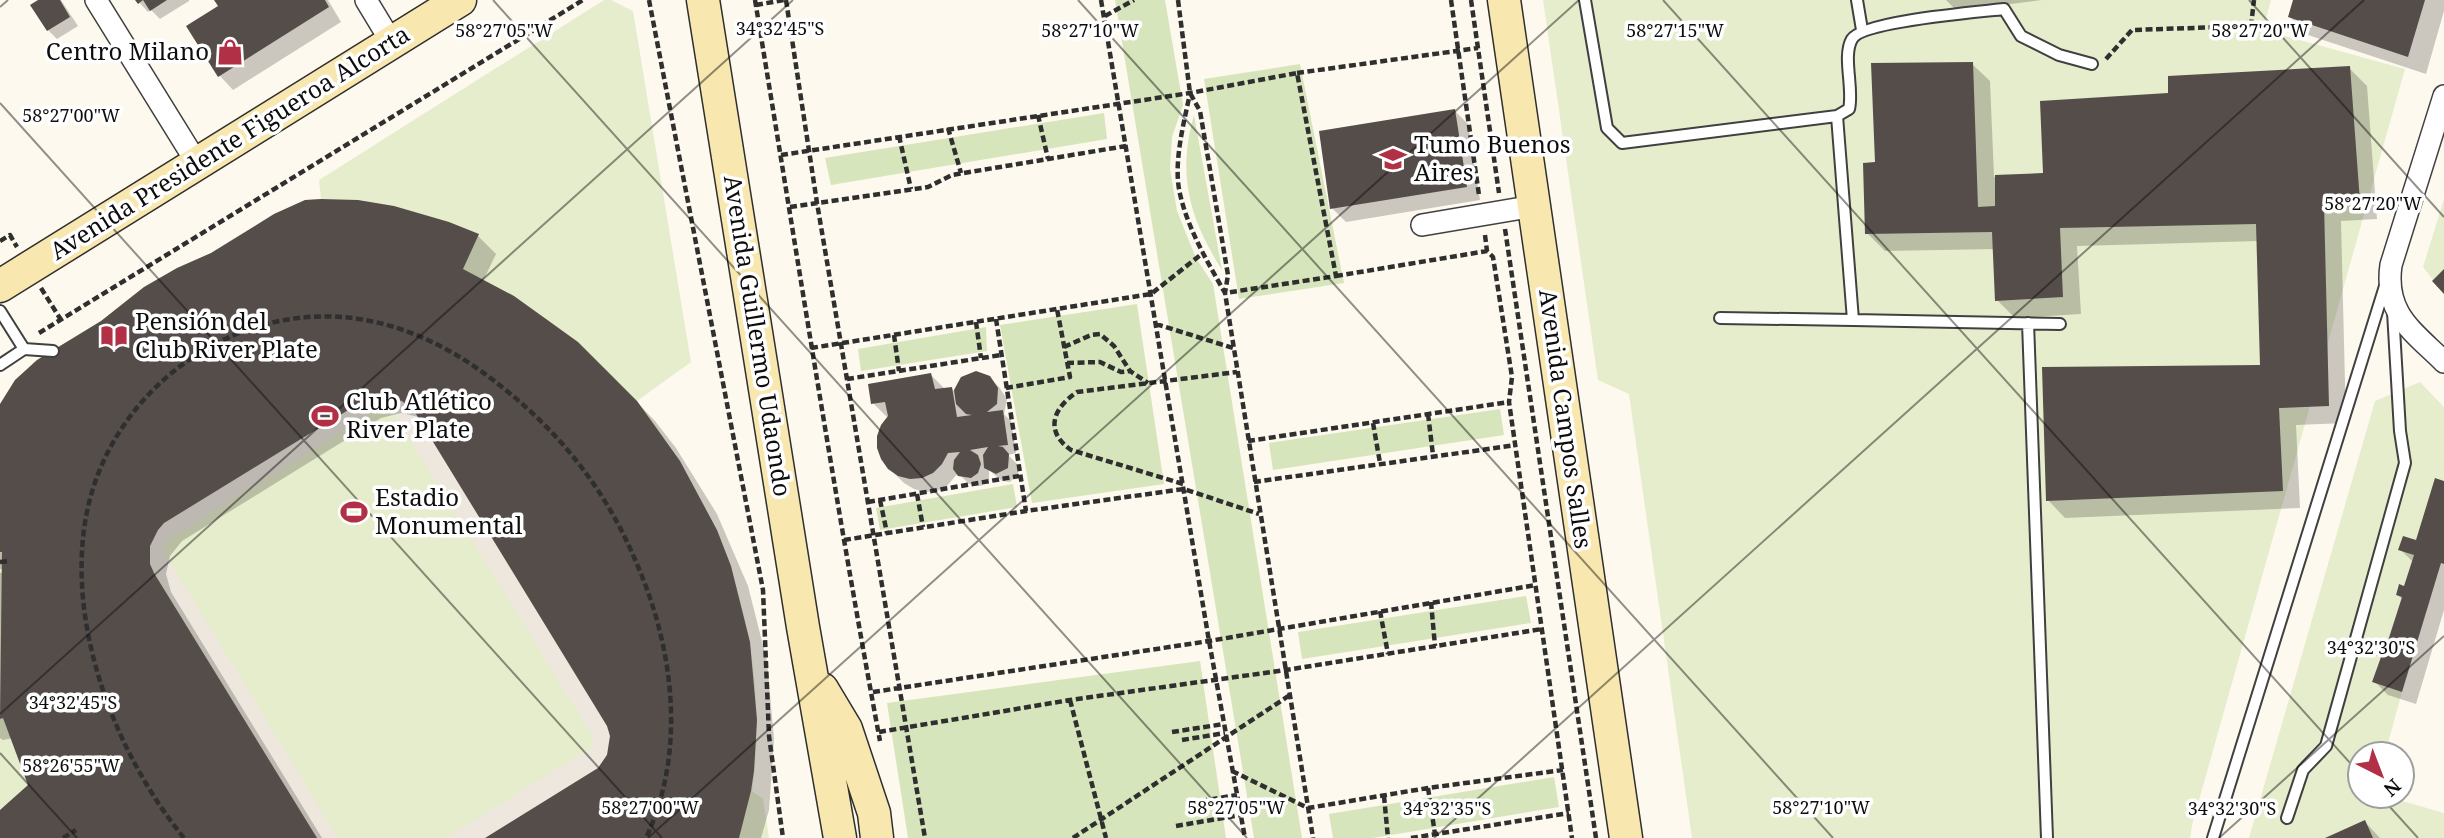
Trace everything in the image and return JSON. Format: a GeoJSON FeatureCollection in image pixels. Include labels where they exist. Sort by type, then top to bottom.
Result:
{"type":"FeatureCollection","features":[{"type":"Feature","properties":{"kind":"main road","name":"Avenida Presidente Figueroa Alcorta"},"geometry":{"type":"LineString","coordinates":[[0,286],[460,0]]}},
{"type":"Feature","properties":{"kind":"main road","name":"Avenida Guillermo Udaondo"},"geometry":{"type":"LineString","coordinates":[[703,0],[840,838]]}},
{"type":"Feature","properties":{"kind":"main road","name":"Avenida Campos Salles"},"geometry":{"type":"LineString","coordinates":[[1504,0],[1626,838]]}},
{"type":"Feature","properties":{"kind":"main road","name":"Avenida Guillermo Udaondo"},"geometry":{"type":"LineString","coordinates":[[812,673],[846,729],[874,813],[877,838]]}},
{"type":"Feature","properties":{"kind":"street"},"geometry":{"type":"LineString","coordinates":[[96,0],[197,163]]}},
{"type":"Feature","properties":{"kind":"street"},"geometry":{"type":"LineString","coordinates":[[366,0],[391,43]]}},
{"type":"Feature","properties":{"kind":"street"},"geometry":{"type":"LineString","coordinates":[[2444,96],[2391,265],[2389,281],[2392,303],[2399,316],[2444,362]]}},
{"type":"Feature","properties":{"kind":"street"},"geometry":{"type":"LineString","coordinates":[[1422,225],[1534,206]]}},
{"type":"Feature","properties":{"kind":"lane"},"geometry":{"type":"LineString","coordinates":[[1586,0],[1607,128],[1622,143],[1837,116],[1849,109],[1851,100],[1849,53],[1852,40],[1862,30],[1885,24],[2004,9],[2021,36],[2059,55],[2092,64]]}},
{"type":"Feature","properties":{"kind":"lane"},"geometry":{"type":"LineString","coordinates":[[1857,0],[1862,30]]}},
{"type":"Feature","properties":{"kind":"lane"},"geometry":{"type":"LineString","coordinates":[[1837,116],[1853,320]]}},
{"type":"Feature","properties":{"kind":"lane"},"geometry":{"type":"LineString","coordinates":[[2213,838],[2391,265]]}},
{"type":"Feature","properties":{"kind":"lane"},"geometry":{"type":"LineString","coordinates":[[2287,818],[2302,770],[2326,746],[2405,463],[2392,303]]}},
{"type":"Feature","properties":{"kind":"lane"},"geometry":{"type":"LineString","coordinates":[[0,311],[22,347]]}},
{"type":"Feature","properties":{"kind":"lane"},"geometry":{"type":"LineString","coordinates":[[1720,318],[2060,324]]}},
{"type":"Feature","properties":{"kind":"lane"},"geometry":{"type":"LineString","coordinates":[[2028,323],[2046,838]]}},
{"type":"Feature","properties":{"kind":"lane"},"geometry":{"type":"LineString","coordinates":[[0,365],[22,347],[52,351]]}},
{"type":"Feature","properties":{"kind":"path"},"geometry":{"type":"LineString","coordinates":[[22,347],[583,0]]}},
{"type":"Feature","properties":{"kind":"path"},"geometry":{"type":"LineString","coordinates":[[649,0],[763,590],[769,736],[783,838]]}},
{"type":"Feature","properties":{"kind":"path"},"geometry":{"type":"LineString","coordinates":[[881,746],[811,348],[756,3],[785,0],[872,536],[925,838]]}},
{"type":"Feature","properties":{"kind":"path"},"geometry":{"type":"LineString","coordinates":[[1101,0],[1209,641],[1245,838]]}},
{"type":"Feature","properties":{"kind":"path"},"geometry":{"type":"LineString","coordinates":[[1105,16],[1134,0]]}},
{"type":"Feature","properties":{"kind":"path"},"geometry":{"type":"LineString","coordinates":[[1178,0],[1190,93],[1179,158],[1179,188],[1189,222],[1225,293]]}},
{"type":"Feature","properties":{"kind":"path"},"geometry":{"type":"LineString","coordinates":[[1451,0],[1457,51],[1492,213],[1596,838]]}},
{"type":"Feature","properties":{"kind":"path"},"geometry":{"type":"LineString","coordinates":[[1471,0],[1478,48],[1492,213],[1488,251],[1493,257],[1511,377],[1509,402],[1572,838]]}},
{"type":"Feature","properties":{"kind":"path"},"geometry":{"type":"LineString","coordinates":[[2092,64],[2102,63],[2132,30],[2251,26],[2254,0]]}},
{"type":"Feature","properties":{"kind":"path"},"geometry":{"type":"LineString","coordinates":[[781,155],[1190,93],[1297,73],[1478,48]]}},
{"type":"Feature","properties":{"kind":"path"},"geometry":{"type":"LineString","coordinates":[[1297,73],[1336,276]]}},
{"type":"Feature","properties":{"kind":"path"},"geometry":{"type":"LineString","coordinates":[[1190,93],[1199,110],[1228,275],[1225,293],[1233,348],[1313,838]]}},
{"type":"Feature","properties":{"kind":"path"},"geometry":{"type":"LineString","coordinates":[[1038,115],[1048,159]]}},
{"type":"Feature","properties":{"kind":"path"},"geometry":{"type":"LineString","coordinates":[[948,128],[961,173]]}},
{"type":"Feature","properties":{"kind":"path"},"geometry":{"type":"LineString","coordinates":[[899,136],[911,189]]}},
{"type":"Feature","properties":{"kind":"path"},"geometry":{"type":"LineString","coordinates":[[790,207],[928,187],[951,175],[1126,146]]}},
{"type":"Feature","properties":{"kind":"path"},"geometry":{"type":"LineString","coordinates":[[1225,293],[1488,251]]}},
{"type":"Feature","properties":{"kind":"path"},"geometry":{"type":"LineString","coordinates":[[811,348],[1151,294],[1203,253]]}},
{"type":"Feature","properties":{"kind":"path"},"geometry":{"type":"LineString","coordinates":[[1006,388],[1070,377],[1057,309]]}},
{"type":"Feature","properties":{"kind":"path"},"geometry":{"type":"LineString","coordinates":[[184,838],[147,787],[128,752],[99,678],[84,601],[82,561],[88,506],[106,455],[120,430],[154,387],[175,369],[210,347],[247,330],[274,323],[329,317],[356,319],[410,332],[464,360],[520,400],[544,424],[582,467],[607,504],[642,575],[655,612],[670,689],[671,756],[658,810],[646,838]]}},
{"type":"Feature","properties":{"kind":"path"},"geometry":{"type":"LineString","coordinates":[[996,319],[1026,511]]}},
{"type":"Feature","properties":{"kind":"path"},"geometry":{"type":"LineString","coordinates":[[976,322],[981,358]]}},
{"type":"Feature","properties":{"kind":"path"},"geometry":{"type":"LineString","coordinates":[[1156,324],[1233,348]]}},
{"type":"Feature","properties":{"kind":"path"},"geometry":{"type":"LineString","coordinates":[[1064,347],[1100,334],[1114,346],[1130,371],[1149,383]]}},
{"type":"Feature","properties":{"kind":"path"},"geometry":{"type":"LineString","coordinates":[[894,335],[899,371]]}},
{"type":"Feature","properties":{"kind":"path"},"geometry":{"type":"LineString","coordinates":[[847,379],[1001,355]]}},
{"type":"Feature","properties":{"kind":"path"},"geometry":{"type":"LineString","coordinates":[[1067,363],[1100,362],[1121,372],[1130,371]]}},
{"type":"Feature","properties":{"kind":"path"},"geometry":{"type":"LineString","coordinates":[[1237,372],[1077,392],[1063,401],[1054,416],[1055,427],[1062,443],[1072,450],[1260,514]]}},
{"type":"Feature","properties":{"kind":"path"},"geometry":{"type":"LineString","coordinates":[[1248,441],[1509,402]]}},
{"type":"Feature","properties":{"kind":"path"},"geometry":{"type":"LineString","coordinates":[[1428,414],[1433,456]]}},
{"type":"Feature","properties":{"kind":"path"},"geometry":{"type":"LineString","coordinates":[[1373,422],[1380,463]]}},
{"type":"Feature","properties":{"kind":"path"},"geometry":{"type":"LineString","coordinates":[[1254,482],[1516,445]]}},
{"type":"Feature","properties":{"kind":"path"},"geometry":{"type":"LineString","coordinates":[[868,502],[1019,476]]}},
{"type":"Feature","properties":{"kind":"path"},"geometry":{"type":"LineString","coordinates":[[844,540],[1184,486]]}},
{"type":"Feature","properties":{"kind":"path"},"geometry":{"type":"LineString","coordinates":[[917,494],[923,527]]}},
{"type":"Feature","properties":{"kind":"path"},"geometry":{"type":"LineString","coordinates":[[880,500],[887,533]]}},
{"type":"Feature","properties":{"kind":"path"},"geometry":{"type":"LineString","coordinates":[[0,562],[9,561]]}},
{"type":"Feature","properties":{"kind":"path"},"geometry":{"type":"LineString","coordinates":[[873,692],[1209,641],[1536,585]]}},
{"type":"Feature","properties":{"kind":"path"},"geometry":{"type":"LineString","coordinates":[[1431,603],[1435,646]]}},
{"type":"Feature","properties":{"kind":"path"},"geometry":{"type":"LineString","coordinates":[[1380,611],[1388,654]]}},
{"type":"Feature","properties":{"kind":"path"},"geometry":{"type":"LineString","coordinates":[[879,732],[1070,700],[1286,670],[1542,629]]}},
{"type":"Feature","properties":{"kind":"path"},"geometry":{"type":"LineString","coordinates":[[1073,838],[1226,734],[1290,695]]}},
{"type":"Feature","properties":{"kind":"path"},"geometry":{"type":"LineString","coordinates":[[1070,700],[1106,838]]}},
{"type":"Feature","properties":{"kind":"path"},"geometry":{"type":"LineString","coordinates":[[1172,732],[1224,724]]}},
{"type":"Feature","properties":{"kind":"path"},"geometry":{"type":"LineString","coordinates":[[1182,740],[1226,734]]}},
{"type":"Feature","properties":{"kind":"path"},"geometry":{"type":"LineString","coordinates":[[1232,771],[1308,808],[1563,770]]}},
{"type":"Feature","properties":{"kind":"path"},"geometry":{"type":"LineString","coordinates":[[1428,788],[1435,834]]}},
{"type":"Feature","properties":{"kind":"path"},"geometry":{"type":"LineString","coordinates":[[1190,803],[1237,795]]}},
{"type":"Feature","properties":{"kind":"path"},"geometry":{"type":"LineString","coordinates":[[1384,796],[1388,838]]}},
{"type":"Feature","properties":{"kind":"path"},"geometry":{"type":"LineString","coordinates":[[1411,838],[1569,813]]}},
{"type":"Feature","properties":{"kind":"path"},"geometry":{"type":"LineString","coordinates":[[1176,826],[1241,815]]}},
{"type":"Feature","properties":{"kind":"path"},"geometry":{"type":"LineString","coordinates":[[64,838],[76,830]]}},
{"type":"Feature","properties":{"kind":"green space","name":"Club Atlético River Plate"},"geometry":{"type":"Polygon","coordinates":[[[604,0],[611,0],[633,11],[691,362],[637,401],[668,444],[695,489],[718,536],[735,584],[748,634],[755,685],[756,738],[752,791],[763,799],[769,838],[0,838],[0,404],[15,380],[37,360],[101,321],[144,287],[211,253],[274,214],[305,200],[321,199],[319,180],[604,0]]]}},
{"type":"Feature","properties":{"kind":"green space"},"geometry":{"type":"Polygon","coordinates":[[[1115,0],[1165,0],[1183,105],[1172,137],[1170,169],[1177,211],[1196,258],[1213,284],[1302,838],[1254,838],[1115,0]]]}},
{"type":"Feature","properties":{"kind":"green space"},"geometry":{"type":"Polygon","coordinates":[[[1543,0],[2271,0],[2263,30],[2405,69],[2190,838],[1692,838],[1629,394],[1598,380],[1543,0]]]}},
{"type":"Feature","properties":{"kind":"green space"},"geometry":{"type":"Polygon","coordinates":[[[1300,64],[1344,283],[1239,299],[1204,79],[1300,64]]]}},
{"type":"Feature","properties":{"kind":"green space"},"geometry":{"type":"Polygon","coordinates":[[[1104,113],[1107,139],[831,185],[825,158],[1104,113]]]}},
{"type":"Feature","properties":{"kind":"green space"},"geometry":{"type":"Polygon","coordinates":[[[1194,115],[1222,270],[1201,232],[1189,196],[1187,157],[1194,115]]]}},
{"type":"Feature","properties":{"kind":"green space"},"geometry":{"type":"Polygon","coordinates":[[[2444,199],[2444,294],[2423,267],[2444,199]]]}},
{"type":"Feature","properties":{"kind":"green space"},"geometry":{"type":"Polygon","coordinates":[[[1137,304],[1164,484],[1032,503],[1000,325],[1137,304]]]}},
{"type":"Feature","properties":{"kind":"green space"},"geometry":{"type":"Polygon","coordinates":[[[986,327],[987,351],[861,371],[858,349],[986,327]]]}},
{"type":"Feature","properties":{"kind":"green space"},"geometry":{"type":"Polygon","coordinates":[[[2420,382],[2444,407],[2444,481],[2436,478],[2416,540],[2403,537],[2399,549],[2414,555],[2404,586],[2398,585],[2396,595],[2402,597],[2386,647],[2378,645],[2376,655],[2381,657],[2372,682],[2402,692],[2389,740],[2346,740],[2346,810],[2416,810],[2416,805],[2444,813],[2444,838],[2249,838],[2375,401],[2420,382]]]}},
{"type":"Feature","properties":{"kind":"green space"},"geometry":{"type":"Polygon","coordinates":[[[1500,409],[1504,435],[1273,470],[1269,443],[1500,409]]]}},
{"type":"Feature","properties":{"kind":"green space"},"geometry":{"type":"Polygon","coordinates":[[[1013,484],[1017,507],[880,530],[876,508],[1013,484]]]}},
{"type":"Feature","properties":{"kind":"green space"},"geometry":{"type":"Polygon","coordinates":[[[1526,596],[1531,623],[1302,659],[1298,632],[1526,596]]]}},
{"type":"Feature","properties":{"kind":"green space"},"geometry":{"type":"Polygon","coordinates":[[[1200,661],[1226,838],[908,838],[887,703],[1200,661]]]}},
{"type":"Feature","properties":{"kind":"green space"},"geometry":{"type":"Polygon","coordinates":[[[1554,777],[1559,807],[1373,838],[1333,838],[1329,814],[1554,777]]]}},
{"type":"Feature","properties":{"kind":"shaded area"},"geometry":{"type":"Polygon","coordinates":[[[382,396],[402,401],[416,414],[607,726],[610,736],[607,755],[598,768],[485,838],[445,838],[591,748],[593,737],[392,410],[378,409],[170,538],[163,550],[338,838],[317,838],[150,564],[150,546],[164,523],[363,401],[382,396]]]}},
{"type":"Feature","properties":{"kind":"building"},"geometry":{"type":"Polygon","coordinates":[[[38,0],[60,0],[70,17],[47,31],[30,5],[38,0]]]}},
{"type":"Feature","properties":{"kind":"building"},"geometry":{"type":"Polygon","coordinates":[[[143,0],[167,0],[150,11],[143,0]]]}},
{"type":"Feature","properties":{"kind":"building","name":"Centro Milano"},"geometry":{"type":"Polygon","coordinates":[[[214,0],[325,0],[329,7],[218,77],[186,26],[218,6],[214,0]]]}},
{"type":"Feature","properties":{"kind":"building"},"geometry":{"type":"Polygon","coordinates":[[[2293,0],[2425,0],[2408,57],[2288,17],[2293,0]]]}},
{"type":"Feature","properties":{"kind":"building"},"geometry":{"type":"Polygon","coordinates":[[[1973,62],[1978,207],[1995,206],[1995,175],[2043,173],[2040,101],[2168,93],[2168,76],[2350,66],[2360,202],[2324,204],[2329,406],[2279,408],[2283,491],[2046,501],[2042,367],[2260,365],[2256,224],[2060,228],[2063,297],[1995,301],[1992,232],[1865,234],[1863,163],[1875,162],[1871,63],[1973,62]]]}},
{"type":"Feature","properties":{"kind":"building","name":"Tumo Buenos Aires"},"geometry":{"type":"Polygon","coordinates":[[[1455,109],[1467,187],[1330,209],[1319,131],[1455,109]]]}},
{"type":"Feature","properties":{"kind":"building","name":"Estadio Monumental"},"geometry":{"type":"Polygon","coordinates":[[[305,200],[358,200],[394,206],[479,234],[463,269],[514,296],[578,342],[637,401],[680,461],[717,530],[731,566],[750,642],[757,720],[751,791],[739,838],[485,838],[598,768],[607,755],[610,736],[607,726],[416,414],[402,401],[382,396],[363,401],[164,523],[150,546],[150,564],[154,573],[317,838],[0,838],[0,810],[28,785],[3,718],[0,719],[0,404],[15,380],[37,360],[101,321],[144,287],[211,253],[274,214],[305,200]]]}},
{"type":"Feature","properties":{"kind":"building"},"geometry":{"type":"Polygon","coordinates":[[[2444,269],[2444,294],[2432,281],[2444,269]]]}},
{"type":"Feature","properties":{"kind":"building"},"geometry":{"type":"Polygon","coordinates":[[[976,371],[990,376],[998,388],[997,404],[987,412],[1003,410],[1008,445],[998,446],[1003,447],[1009,454],[1008,468],[996,474],[984,468],[983,455],[988,447],[970,450],[978,455],[981,464],[978,473],[971,478],[958,476],[953,469],[954,460],[960,452],[948,453],[933,473],[922,478],[898,476],[888,469],[877,448],[877,436],[888,416],[885,402],[871,404],[868,384],[931,373],[935,389],[952,387],[957,417],[972,415],[966,414],[956,404],[954,390],[961,377],[976,371]]]}},
{"type":"Feature","properties":{"kind":"building"},"geometry":{"type":"Polygon","coordinates":[[[2435,478],[2444,481],[2444,564],[2441,563],[2402,692],[2372,682],[2381,657],[2376,655],[2378,645],[2386,647],[2402,597],[2396,595],[2399,584],[2404,586],[2414,555],[2398,550],[2403,536],[2416,540],[2435,478]]]}},
{"type":"Feature","properties":{"kind":"building"},"geometry":{"type":"Polygon","coordinates":[[[2365,820],[2373,838],[2325,838],[2365,820]]]}},
{"type":"Feature","properties":{"kind":"place","name":"Centro Milano"},"geometry":{"type":"Point","coordinates":[230,52]}},
{"type":"Feature","properties":{"kind":"place","name":"Tumo Buenos Aires"},"geometry":{"type":"Point","coordinates":[1393,159]}},
{"type":"Feature","properties":{"kind":"place","name":"Pensión del Club River Plate"},"geometry":{"type":"Point","coordinates":[114,336]}},
{"type":"Feature","properties":{"kind":"place","name":"Club Atlético River Plate"},"geometry":{"type":"Point","coordinates":[325,416]}},
{"type":"Feature","properties":{"kind":"place","name":"Estadio Monumental"},"geometry":{"type":"Point","coordinates":[354,512]}}]}
